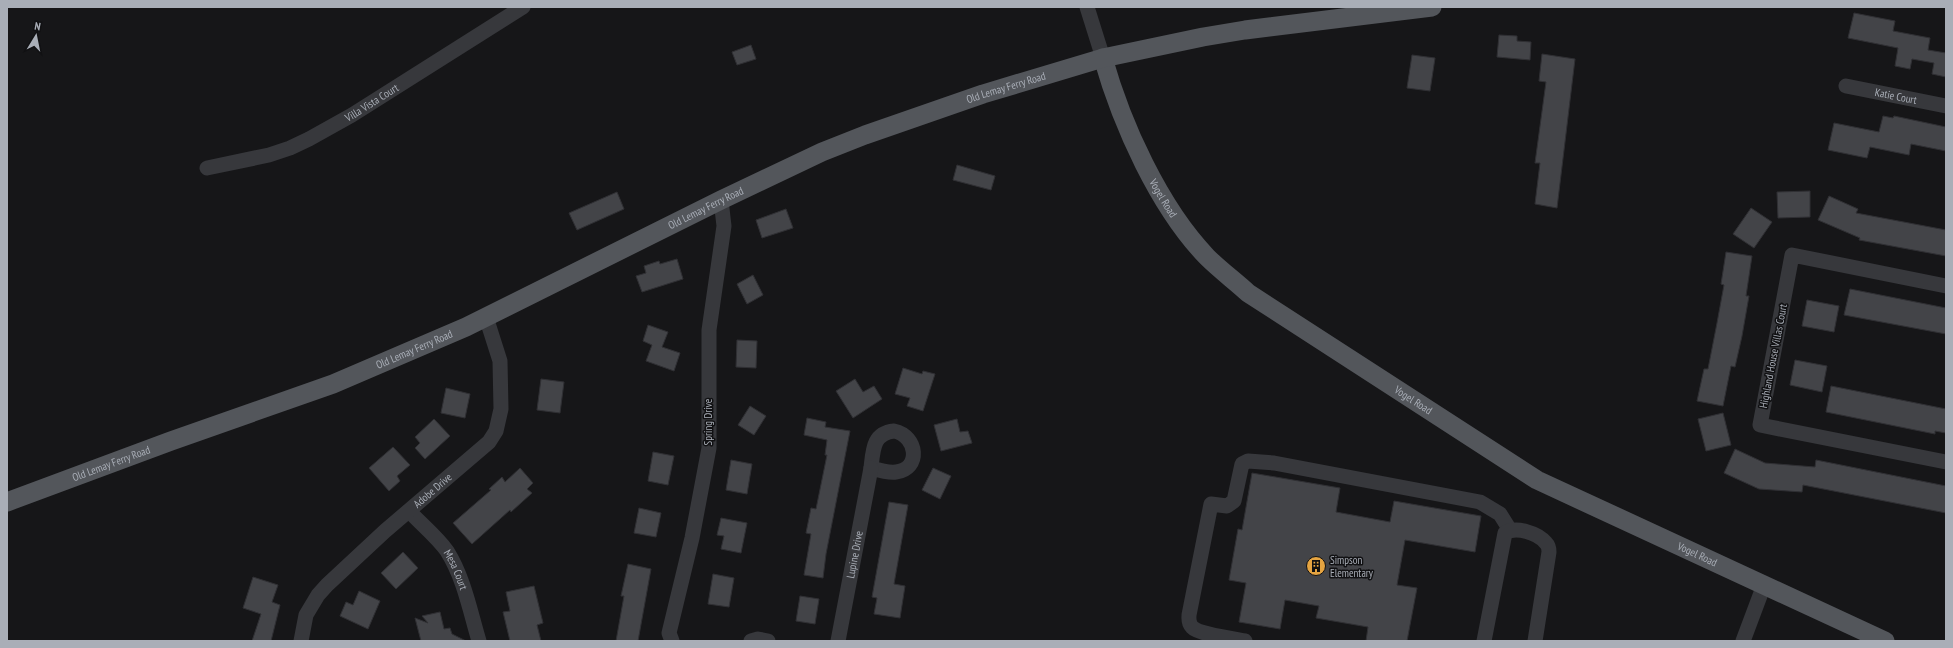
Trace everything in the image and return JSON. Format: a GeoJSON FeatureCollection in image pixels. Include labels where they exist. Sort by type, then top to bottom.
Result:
{"type":"FeatureCollection","features":[{"type":"Feature","properties":{"kind":"main road","name":"Old Lemay Ferry Road"},"geometry":{"type":"LineString","coordinates":[[7,502],[171,441],[334,384],[486,317],[721,200],[822,152],[865,135],[983,94],[1103,58],[1203,36],[1432,7]]}},
{"type":"Feature","properties":{"kind":"main road","name":"Vogel Road"},"geometry":{"type":"LineString","coordinates":[[1103,58],[1113,93],[1141,157],[1175,216],[1207,256],[1248,293],[1537,480],[1885,641]]}},
{"type":"Feature","properties":{"kind":"street","name":"Villa Vista Court"},"geometry":{"type":"LineString","coordinates":[[208,168],[269,155],[290,148],[309,139],[352,115],[523,7]]}},
{"type":"Feature","properties":{"kind":"street","name":"Vogel Road"},"geometry":{"type":"LineString","coordinates":[[1087,7],[1103,58]]}},
{"type":"Feature","properties":{"kind":"street","name":"Katie Court"},"geometry":{"type":"LineString","coordinates":[[1846,86],[1946,106]]}},
{"type":"Feature","properties":{"kind":"street","name":"Spring Drive"},"geometry":{"type":"LineString","coordinates":[[672,641],[669,633],[692,538],[709,448],[709,330],[724,226],[721,200]]}},
{"type":"Feature","properties":{"kind":"street","name":"Highland House Villas Court"},"geometry":{"type":"LineString","coordinates":[[1946,286],[1792,255],[1760,425],[1946,462]]}},
{"type":"Feature","properties":{"kind":"street","name":"Adobe Drive"},"geometry":{"type":"LineString","coordinates":[[301,641],[306,615],[318,595],[409,511],[489,442],[496,431],[501,409],[500,361],[486,317]]}},
{"type":"Feature","properties":{"kind":"street"},"geometry":{"type":"LineString","coordinates":[[1244,641],[1193,628],[1189,623],[1189,615],[1212,504],[1227,506],[1234,501],[1242,464],[1248,461],[1274,463],[1480,502],[1500,514],[1510,530]]}},
{"type":"Feature","properties":{"kind":"street","name":"Lupine Drive"},"geometry":{"type":"LineString","coordinates":[[838,641],[871,468]]}},
{"type":"Feature","properties":{"kind":"street","name":"Mesa Court"},"geometry":{"type":"LineString","coordinates":[[409,511],[446,550],[454,564],[461,579],[479,641]]}},
{"type":"Feature","properties":{"kind":"street"},"geometry":{"type":"LineString","coordinates":[[1484,641],[1505,533],[1510,530],[1519,530],[1536,536],[1547,543],[1549,552],[1535,641]]}},
{"type":"Feature","properties":{"kind":"street"},"geometry":{"type":"LineString","coordinates":[[1743,641],[1764,585]]}},
{"type":"Feature","properties":{"kind":"street"},"geometry":{"type":"LineString","coordinates":[[751,641],[758,639],[768,641]]}},
{"type":"Feature","properties":{"kind":"building"},"geometry":{"type":"Polygon","coordinates":[[[1854,13],[1895,21],[1893,31],[1930,38],[1928,50],[1946,53],[1946,77],[1932,74],[1934,63],[1912,59],[1910,69],[1895,66],[1898,48],[1848,38],[1854,13]]]}},
{"type":"Feature","properties":{"kind":"building"},"geometry":{"type":"Polygon","coordinates":[[[1499,35],[1517,36],[1517,41],[1531,42],[1530,60],[1497,57],[1499,35]]]}},
{"type":"Feature","properties":{"kind":"building"},"geometry":{"type":"Polygon","coordinates":[[[751,45],[756,59],[737,65],[732,52],[751,45]]]}},
{"type":"Feature","properties":{"kind":"building"},"geometry":{"type":"Polygon","coordinates":[[[1542,54],[1575,59],[1557,208],[1535,204],[1540,163],[1535,163],[1546,82],[1539,81],[1542,54]]]}},
{"type":"Feature","properties":{"kind":"building"},"geometry":{"type":"Polygon","coordinates":[[[1412,55],[1435,58],[1430,91],[1407,88],[1412,55]]]}},
{"type":"Feature","properties":{"kind":"building"},"geometry":{"type":"Polygon","coordinates":[[[1883,116],[1893,118],[1894,116],[1946,127],[1946,151],[1911,144],[1909,155],[1870,147],[1867,158],[1828,150],[1834,123],[1879,132],[1883,116]]]}},
{"type":"Feature","properties":{"kind":"building"},"geometry":{"type":"Polygon","coordinates":[[[957,165],[995,176],[991,190],[953,180],[957,165]]]}},
{"type":"Feature","properties":{"kind":"building"},"geometry":{"type":"Polygon","coordinates":[[[1810,191],[1810,217],[1778,218],[1777,192],[1810,191]]]}},
{"type":"Feature","properties":{"kind":"building"},"geometry":{"type":"Polygon","coordinates":[[[617,192],[624,209],[577,230],[569,213],[617,192]]]}},
{"type":"Feature","properties":{"kind":"building"},"geometry":{"type":"Polygon","coordinates":[[[1829,196],[1858,209],[1856,213],[1946,230],[1946,256],[1859,240],[1860,238],[1818,220],[1829,196]]]}},
{"type":"Feature","properties":{"kind":"building"},"geometry":{"type":"Polygon","coordinates":[[[1751,208],[1772,222],[1754,248],[1733,234],[1751,208]]]}},
{"type":"Feature","properties":{"kind":"building"},"geometry":{"type":"Polygon","coordinates":[[[786,209],[793,228],[762,238],[756,220],[786,209]]]}},
{"type":"Feature","properties":{"kind":"building"},"geometry":{"type":"Polygon","coordinates":[[[1726,252],[1752,256],[1746,296],[1749,296],[1742,336],[1735,367],[1731,366],[1723,406],[1697,401],[1704,369],[1708,369],[1717,323],[1724,285],[1721,284],[1726,252]]]}},
{"type":"Feature","properties":{"kind":"building"},"geometry":{"type":"Polygon","coordinates":[[[677,259],[683,279],[642,292],[636,276],[646,273],[644,266],[659,261],[660,264],[677,259]]]}},
{"type":"Feature","properties":{"kind":"building"},"geometry":{"type":"Polygon","coordinates":[[[753,275],[763,295],[747,304],[737,284],[753,275]]]}},
{"type":"Feature","properties":{"kind":"building"},"geometry":{"type":"Polygon","coordinates":[[[1850,289],[1946,308],[1946,334],[1844,315],[1850,289]]]}},
{"type":"Feature","properties":{"kind":"building"},"geometry":{"type":"Polygon","coordinates":[[[1807,300],[1839,306],[1834,332],[1802,326],[1807,300]]]}},
{"type":"Feature","properties":{"kind":"building"},"geometry":{"type":"Polygon","coordinates":[[[648,325],[668,332],[662,347],[680,353],[674,371],[646,361],[652,345],[643,341],[648,325]]]}},
{"type":"Feature","properties":{"kind":"building"},"geometry":{"type":"Polygon","coordinates":[[[737,340],[757,341],[756,368],[736,367],[737,340]]]}},
{"type":"Feature","properties":{"kind":"building"},"geometry":{"type":"Polygon","coordinates":[[[1795,360],[1827,366],[1822,392],[1790,385],[1795,360]]]}},
{"type":"Feature","properties":{"kind":"building"},"geometry":{"type":"Polygon","coordinates":[[[903,368],[922,374],[923,371],[935,374],[923,411],[907,406],[910,398],[895,394],[903,368]]]}},
{"type":"Feature","properties":{"kind":"building"},"geometry":{"type":"Polygon","coordinates":[[[541,379],[564,382],[560,413],[537,410],[541,379]]]}},
{"type":"Feature","properties":{"kind":"building"},"geometry":{"type":"Polygon","coordinates":[[[855,379],[863,392],[874,386],[882,399],[853,418],[836,391],[855,379]]]}},
{"type":"Feature","properties":{"kind":"building"},"geometry":{"type":"Polygon","coordinates":[[[1831,386],[1946,409],[1946,433],[1935,431],[1935,434],[1826,412],[1831,386]]]}},
{"type":"Feature","properties":{"kind":"building"},"geometry":{"type":"Polygon","coordinates":[[[446,388],[470,394],[465,418],[441,413],[446,388]]]}},
{"type":"Feature","properties":{"kind":"building"},"geometry":{"type":"Polygon","coordinates":[[[750,406],[766,416],[754,435],[738,425],[750,406]]]}},
{"type":"Feature","properties":{"kind":"building"},"geometry":{"type":"Polygon","coordinates":[[[1723,413],[1731,445],[1706,451],[1698,419],[1723,413]]]}},
{"type":"Feature","properties":{"kind":"building"},"geometry":{"type":"Polygon","coordinates":[[[807,418],[826,422],[825,427],[850,431],[826,554],[823,578],[804,575],[811,534],[806,533],[811,508],[816,509],[827,455],[825,455],[827,440],[804,435],[807,418]]]}},
{"type":"Feature","properties":{"kind":"building"},"geometry":{"type":"Polygon","coordinates":[[[434,419],[450,436],[425,459],[415,448],[420,443],[415,437],[434,419]]]}},
{"type":"Feature","properties":{"kind":"building"},"geometry":{"type":"Polygon","coordinates":[[[957,419],[960,432],[968,431],[972,443],[941,451],[934,425],[957,419]]]}},
{"type":"Feature","properties":{"kind":"building"},"geometry":{"type":"Polygon","coordinates":[[[393,447],[410,465],[397,476],[400,481],[389,491],[369,468],[393,447]]]}},
{"type":"Feature","properties":{"kind":"building"},"geometry":{"type":"Polygon","coordinates":[[[1735,449],[1765,463],[1815,467],[1816,460],[1946,486],[1946,513],[1803,485],[1802,492],[1759,489],[1724,473],[1735,449]]]}},
{"type":"Feature","properties":{"kind":"building"},"geometry":{"type":"Polygon","coordinates":[[[653,452],[674,456],[668,485],[648,481],[653,452]]]}},
{"type":"Feature","properties":{"kind":"building"},"geometry":{"type":"Polygon","coordinates":[[[731,460],[752,464],[747,494],[726,490],[731,460]]]}},
{"type":"Feature","properties":{"kind":"building"},"geometry":{"type":"Polygon","coordinates":[[[520,468],[533,483],[527,489],[532,493],[511,512],[510,510],[472,544],[453,523],[491,490],[489,489],[502,477],[505,482],[520,468]]]}},
{"type":"Feature","properties":{"kind":"building"},"geometry":{"type":"Polygon","coordinates":[[[933,468],[951,476],[940,499],[922,490],[933,468]]]}},
{"type":"Feature","properties":{"kind":"building","name":"Simpson Elementary"},"geometry":{"type":"Polygon","coordinates":[[[1252,473],[1340,488],[1336,512],[1390,522],[1394,501],[1481,516],[1475,552],[1405,540],[1397,585],[1417,588],[1407,641],[1366,641],[1368,627],[1316,618],[1319,606],[1285,600],[1280,629],[1239,622],[1246,583],[1229,580],[1238,529],[1242,530],[1252,473]]]}},
{"type":"Feature","properties":{"kind":"building"},"geometry":{"type":"Polygon","coordinates":[[[889,502],[908,505],[894,584],[905,586],[900,618],[874,614],[877,598],[872,597],[889,502]]]}},
{"type":"Feature","properties":{"kind":"building"},"geometry":{"type":"Polygon","coordinates":[[[639,508],[661,513],[656,537],[634,533],[639,508]]]}},
{"type":"Feature","properties":{"kind":"building"},"geometry":{"type":"Polygon","coordinates":[[[721,518],[747,523],[741,553],[721,549],[724,536],[717,535],[721,518]]]}},
{"type":"Feature","properties":{"kind":"building"},"geometry":{"type":"Polygon","coordinates":[[[403,552],[418,568],[396,589],[381,573],[403,552]]]}},
{"type":"Feature","properties":{"kind":"building"},"geometry":{"type":"Polygon","coordinates":[[[628,564],[651,569],[638,641],[616,641],[624,596],[621,596],[628,564]]]}},
{"type":"Feature","properties":{"kind":"building"},"geometry":{"type":"Polygon","coordinates":[[[713,574],[734,578],[729,607],[708,604],[713,574]]]}},
{"type":"Feature","properties":{"kind":"building"},"geometry":{"type":"Polygon","coordinates":[[[253,577],[278,585],[272,602],[280,605],[271,641],[252,641],[261,614],[243,608],[253,577]]]}},
{"type":"Feature","properties":{"kind":"building"},"geometry":{"type":"Polygon","coordinates":[[[534,586],[543,623],[537,625],[541,641],[510,641],[503,612],[510,611],[506,592],[534,586]]]}},
{"type":"Feature","properties":{"kind":"building"},"geometry":{"type":"Polygon","coordinates":[[[359,591],[380,601],[368,629],[340,616],[346,602],[353,605],[359,591]]]}},
{"type":"Feature","properties":{"kind":"building"},"geometry":{"type":"Polygon","coordinates":[[[800,596],[819,599],[815,624],[796,621],[800,596]]]}},
{"type":"Feature","properties":{"kind":"building"},"geometry":{"type":"Polygon","coordinates":[[[440,612],[444,629],[450,628],[452,634],[466,641],[421,641],[415,618],[428,623],[422,616],[440,612]]]}},
{"type":"Feature","properties":{"kind":"place","name":"Simpson Elementary"},"geometry":{"type":"Point","coordinates":[1316,566]}}]}
